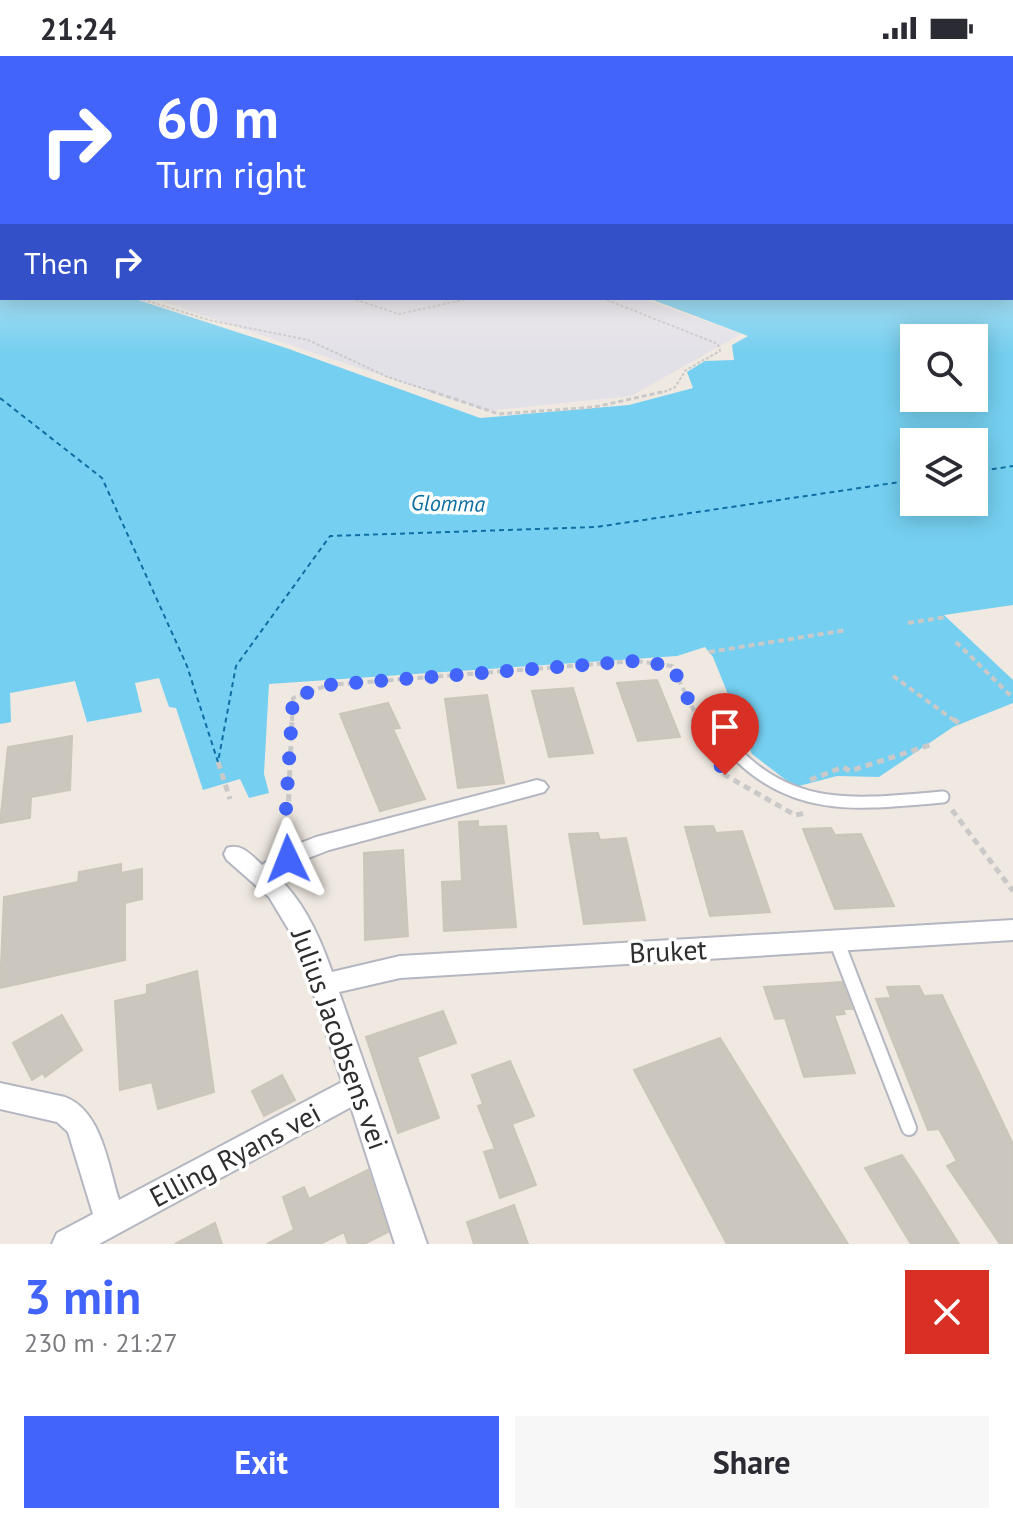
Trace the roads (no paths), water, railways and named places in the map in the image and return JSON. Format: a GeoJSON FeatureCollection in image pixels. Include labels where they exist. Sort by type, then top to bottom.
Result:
{"type":"FeatureCollection","features":[{"type":"Feature","properties":{"kind":"street"},"geometry":{"type":"LineString","coordinates":[[261,877],[288,859],[324,843],[537,787]]}},
{"type":"Feature","properties":{"kind":"street","name":"Julius Jacobsens vei"},"geometry":{"type":"LineString","coordinates":[[235,854],[261,877],[295,915],[325,985],[411,1244]]}},
{"type":"Feature","properties":{"kind":"street","name":"Bruket"},"geometry":{"type":"LineString","coordinates":[[325,985],[400,967],[1013,930]]}},
{"type":"Feature","properties":{"kind":"street","name":"Elling Ryans vei"},"geometry":{"type":"LineString","coordinates":[[68,1244],[360,1087]]}},
{"type":"Feature","properties":{"kind":"street"},"geometry":{"type":"LineString","coordinates":[[0,1096],[65,1110],[80,1124],[110,1221]]}},
{"type":"Feature","properties":{"kind":"lane"},"geometry":{"type":"LineString","coordinates":[[739,756],[773,787],[807,799],[865,802],[943,797]]}},
{"type":"Feature","properties":{"kind":"lane"},"geometry":{"type":"LineString","coordinates":[[836,941],[909,1128]]}},
{"type":"Feature","properties":{"kind":"water","name":"Glomma"},"geometry":{"type":"Polygon","coordinates":[[[0,300],[138,300],[286,348],[480,418],[629,405],[693,388],[687,372],[705,361],[734,360],[732,345],[748,336],[653,300],[1013,300],[1013,605],[944,615],[1013,680],[1013,703],[953,727],[879,777],[837,776],[795,787],[752,754],[713,657],[705,647],[677,656],[269,684],[264,774],[269,793],[249,798],[240,779],[203,790],[176,708],[169,707],[159,678],[135,683],[142,712],[87,722],[75,681],[10,693],[11,722],[0,724],[0,300]]]}}]}
